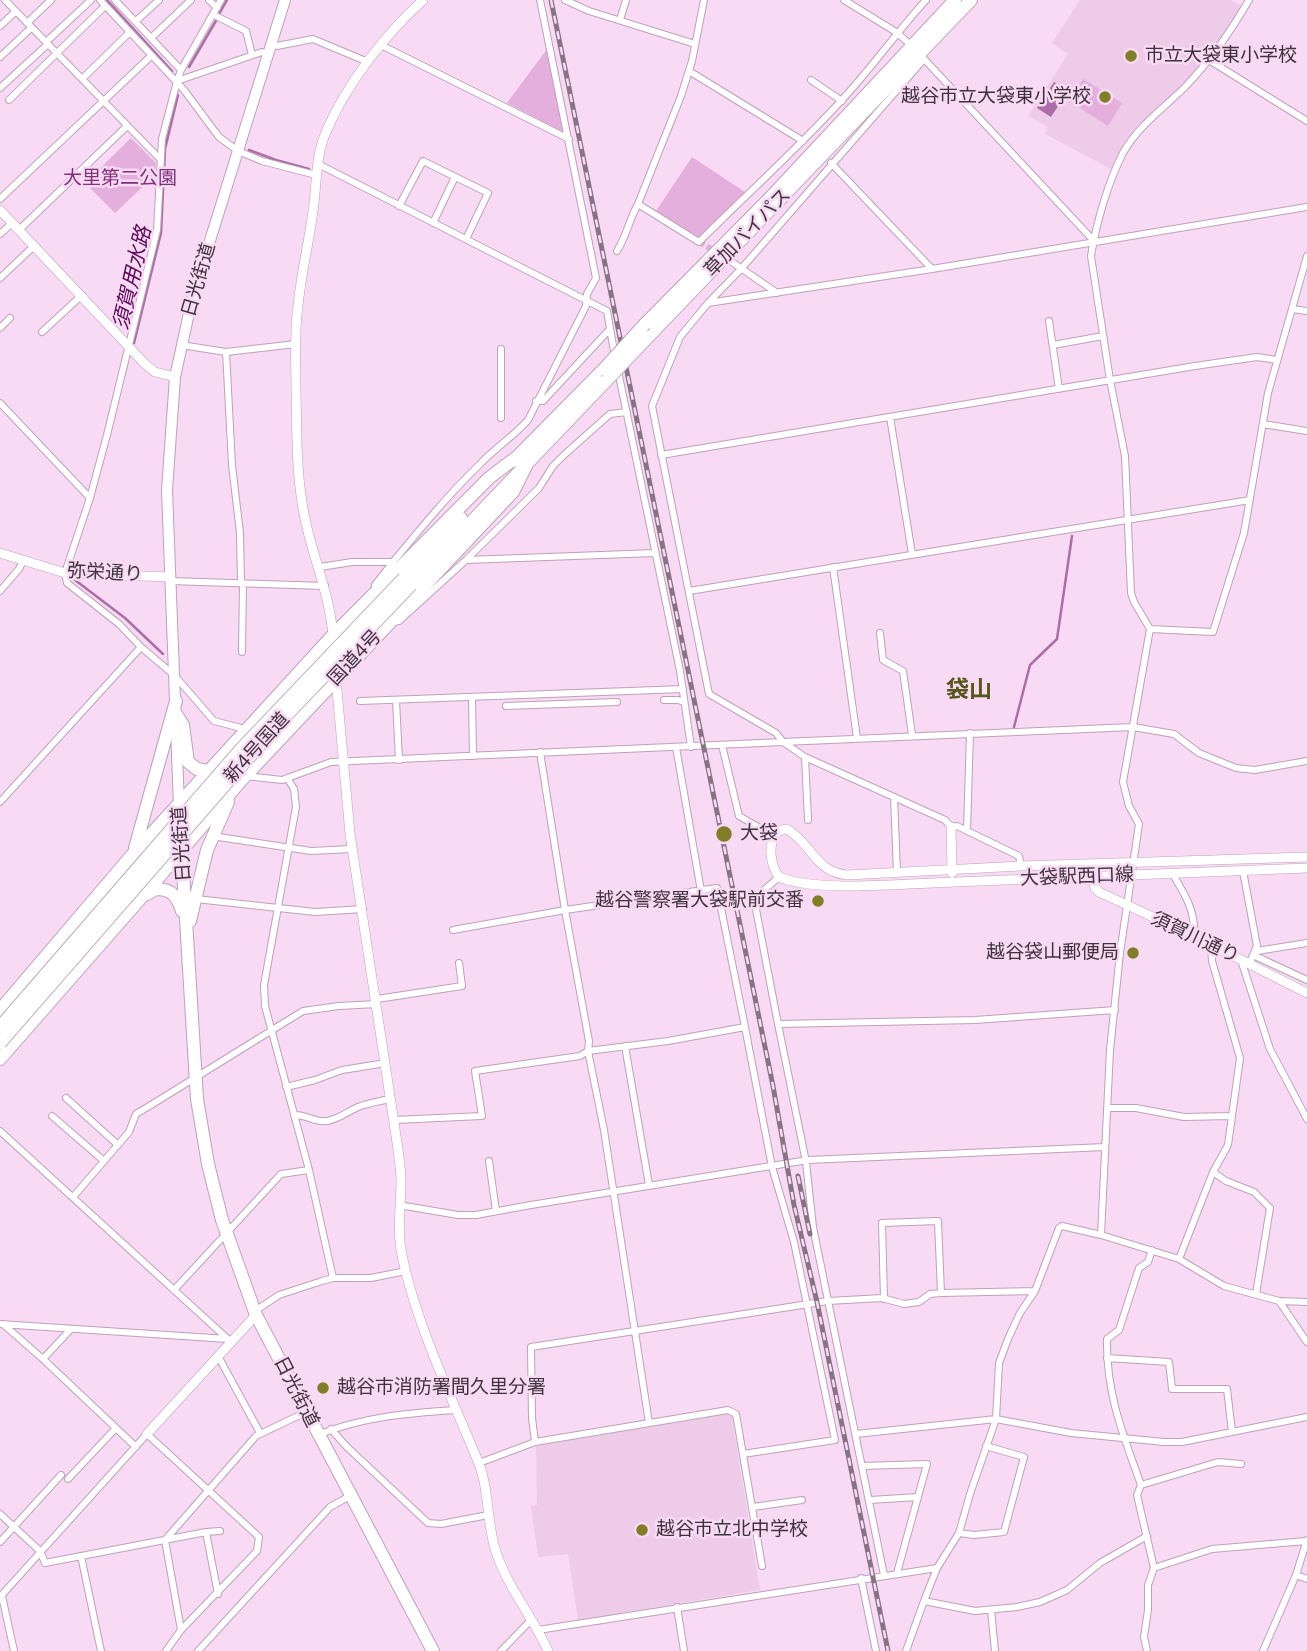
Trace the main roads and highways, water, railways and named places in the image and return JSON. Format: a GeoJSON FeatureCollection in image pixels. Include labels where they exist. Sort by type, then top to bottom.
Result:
{"type":"FeatureCollection","features":[{"type":"Feature","properties":{"kind":"highway","name":"草加バイパス"},"geometry":{"type":"LineString","coordinates":[[918,53],[955,0]]}},
{"type":"Feature","properties":{"kind":"highway","name":"草加バイパス"},"geometry":{"type":"LineString","coordinates":[[522,461],[768,200],[971,0]]}},
{"type":"Feature","properties":{"kind":"highway","name":"新4号国道"},"geometry":{"type":"LineString","coordinates":[[0,1027],[241,749],[522,461]]}},
{"type":"Feature","properties":{"kind":"highway","name":"国道4号"},"geometry":{"type":"LineString","coordinates":[[3,1007],[132,855],[333,635],[489,478],[522,461]]}},
{"type":"Feature","properties":{"kind":"highway","name":"国道4号"},"geometry":{"type":"LineString","coordinates":[[0,1059],[143,897],[241,780],[513,492],[522,461]]}},
{"type":"Feature","properties":{"kind":"highway","name":"新4号国道"},"geometry":{"type":"LineString","coordinates":[[0,1043],[279,723],[407,581]]}},
{"type":"Feature","properties":{"kind":"highway"},"geometry":{"type":"LineString","coordinates":[[176,707],[183,725],[188,762],[197,769],[209,771]]}},
{"type":"Feature","properties":{"kind":"highway"},"geometry":{"type":"LineString","coordinates":[[132,855],[176,707]]}},
{"type":"Feature","properties":{"kind":"highway"},"geometry":{"type":"LineString","coordinates":[[187,928],[212,836],[241,780]]}},
{"type":"Feature","properties":{"kind":"highway","name":"日光街道"},"geometry":{"type":"LineString","coordinates":[[179,806],[195,1078],[208,1164],[226,1234],[256,1313],[433,1651]]}},
{"type":"Feature","properties":{"kind":"highway"},"geometry":{"type":"LineString","coordinates":[[143,897],[156,889],[173,893],[177,896],[187,928]]}},
{"type":"Feature","properties":{"kind":"main road","name":"日光街道"},"geometry":{"type":"LineString","coordinates":[[179,806],[167,466],[174,377],[193,295],[285,0]]}},
{"type":"Feature","properties":{"kind":"waterway"},"geometry":{"type":"LineString","coordinates":[[107,0],[172,71]]}},
{"type":"Feature","properties":{"kind":"waterway","name":"須賀用水路"},"geometry":{"type":"LineString","coordinates":[[218,16],[227,0]]}},
{"type":"Feature","properties":{"kind":"waterway","name":"須賀用水路"},"geometry":{"type":"LineString","coordinates":[[189,67],[217,19]]}},
{"type":"Feature","properties":{"kind":"waterway","name":"須賀用水路"},"geometry":{"type":"LineString","coordinates":[[134,343],[161,233],[165,149],[178,95]]}},
{"type":"Feature","properties":{"kind":"waterway"},"geometry":{"type":"LineString","coordinates":[[249,150],[309,169]]}},
{"type":"Feature","properties":{"kind":"waterway"},"geometry":{"type":"LineString","coordinates":[[1014,727],[1030,665],[1057,639],[1072,536]]}},
{"type":"Feature","properties":{"kind":"waterway","name":"須賀用水路"},"geometry":{"type":"LineString","coordinates":[[75,580],[125,618],[163,654]]}},
{"type":"Feature","properties":{"kind":"tunnel"},"geometry":{"type":"LineString","coordinates":[[699,242],[715,251]]}},
{"type":"Feature","properties":{"kind":"railway"},"geometry":{"type":"LineString","coordinates":[[551,0],[773,1086],[794,1205],[817,1302],[888,1651]]}},
{"type":"Feature","properties":{"kind":"railway"},"geometry":{"type":"LineString","coordinates":[[798,1176],[810,1234]]}},
{"type":"Feature","properties":{"kind":"place","name":"市立大袋東小学校"},"geometry":{"type":"Point","coordinates":[1131,56]}},
{"type":"Feature","properties":{"kind":"place","name":"越谷市立大袋東小学校"},"geometry":{"type":"Point","coordinates":[1105,97]}},
{"type":"Feature","properties":{"kind":"place","name":"大袋"},"geometry":{"type":"Point","coordinates":[724,834]}},
{"type":"Feature","properties":{"kind":"place","name":"越谷警察署大袋駅前交番"},"geometry":{"type":"Point","coordinates":[818,901]}},
{"type":"Feature","properties":{"kind":"place","name":"越谷袋山郵便局"},"geometry":{"type":"Point","coordinates":[1133,953]}},
{"type":"Feature","properties":{"kind":"place","name":"越谷市消防署間久里分署"},"geometry":{"type":"Point","coordinates":[323,1388]}},
{"type":"Feature","properties":{"kind":"place","name":"越谷市立北中学校"},"geometry":{"type":"Point","coordinates":[642,1530]}},
{"type":"Feature","properties":{"kind":"district","name":"袋山"},"geometry":{"type":"Point","coordinates":[969,690]}},
{"type":"Feature","properties":{"kind":"park label","name":"大里第二公園"},"geometry":{"type":"Point","coordinates":[120,179]}}]}
